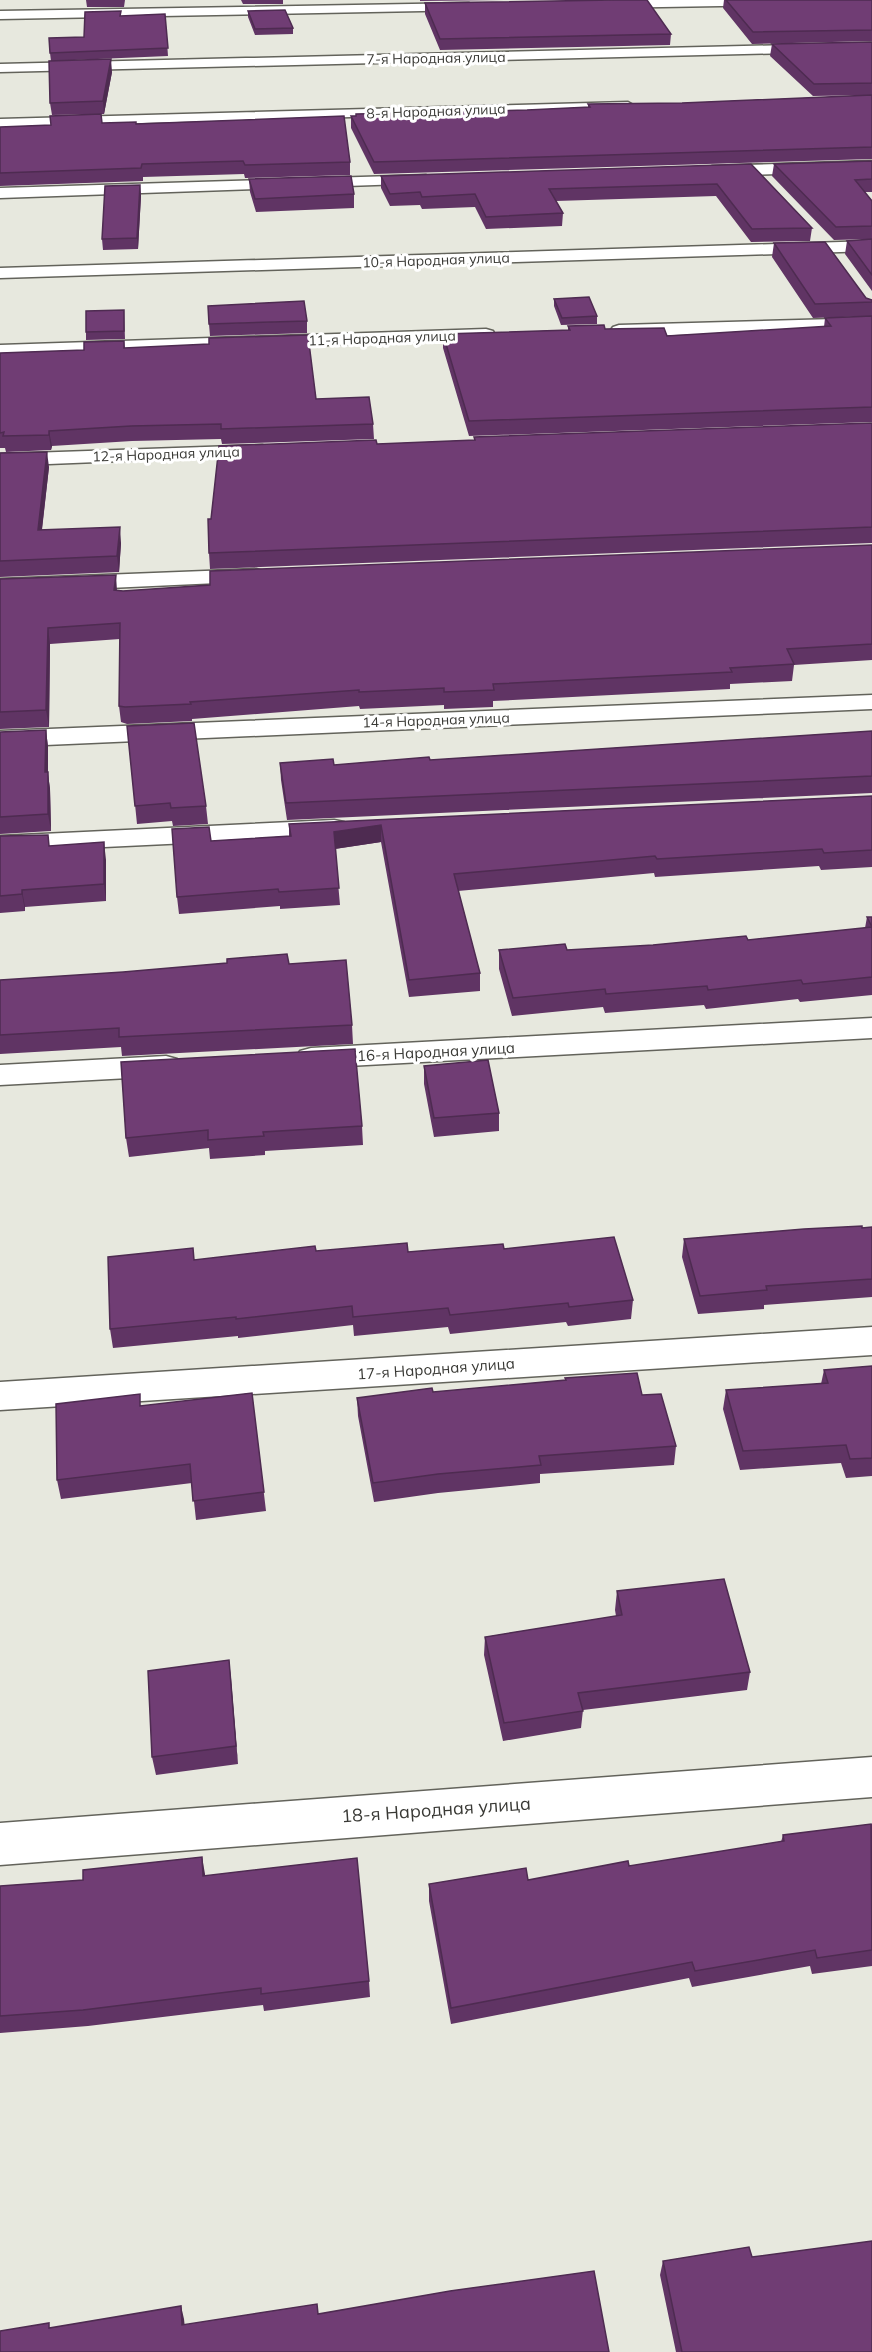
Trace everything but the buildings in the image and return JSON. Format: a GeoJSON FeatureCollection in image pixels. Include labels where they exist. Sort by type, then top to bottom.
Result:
{"type":"FeatureCollection","features":[{"type":"Feature","properties":{"kind":"street"},"geometry":{"type":"LineString","coordinates":[[142,0],[153,12]]}},
{"type":"Feature","properties":{"kind":"street"},"geometry":{"type":"LineString","coordinates":[[595,4],[845,0]]}},
{"type":"Feature","properties":{"kind":"street"},"geometry":{"type":"LineString","coordinates":[[0,15],[487,6]]}},
{"type":"Feature","properties":{"kind":"street","name":"7-я Народная улица"},"geometry":{"type":"LineString","coordinates":[[0,68],[872,47]]}},
{"type":"Feature","properties":{"kind":"street","name":"8-я Народная улица"},"geometry":{"type":"LineString","coordinates":[[0,123],[642,105]]}},
{"type":"Feature","properties":{"kind":"street"},"geometry":{"type":"LineString","coordinates":[[695,171],[872,166]]}},
{"type":"Feature","properties":{"kind":"street"},"geometry":{"type":"LineString","coordinates":[[755,170],[771,187]]}},
{"type":"Feature","properties":{"kind":"street"},"geometry":{"type":"LineString","coordinates":[[0,193],[443,179]]}},
{"type":"Feature","properties":{"kind":"street"},"geometry":{"type":"LineString","coordinates":[[813,230],[841,265]]}},
{"type":"Feature","properties":{"kind":"street","name":"10-я Народная улица"},"geometry":{"type":"LineString","coordinates":[[0,273],[872,246]]}},
{"type":"Feature","properties":{"kind":"street"},"geometry":{"type":"LineString","coordinates":[[597,332],[872,323]]}},
{"type":"Feature","properties":{"kind":"street","name":"11-я Народная улица"},"geometry":{"type":"LineString","coordinates":[[0,351],[502,335]]}},
{"type":"Feature","properties":{"kind":"street","name":"12-я Народная улица"},"geometry":{"type":"LineString","coordinates":[[0,460],[287,450]]}},
{"type":"Feature","properties":{"kind":"street"},"geometry":{"type":"LineString","coordinates":[[0,586],[275,575]]}},
{"type":"Feature","properties":{"kind":"street","name":"14-я Народная улица"},"geometry":{"type":"LineString","coordinates":[[0,739],[872,702]]}},
{"type":"Feature","properties":{"kind":"street"},"geometry":{"type":"LineString","coordinates":[[0,843],[358,827]]}},
{"type":"Feature","properties":{"kind":"street","name":"16-я Народная улица"},"geometry":{"type":"LineString","coordinates":[[287,1060],[872,1028]]}},
{"type":"Feature","properties":{"kind":"street"},"geometry":{"type":"LineString","coordinates":[[0,1075],[191,1065]]}},
{"type":"Feature","properties":{"kind":"street","name":"17-я Народная улица"},"geometry":{"type":"LineString","coordinates":[[0,1396],[872,1341]]}},
{"type":"Feature","properties":{"kind":"street","name":"18-я Народная улица"},"geometry":{"type":"LineString","coordinates":[[0,1844],[872,1777]]}}]}
